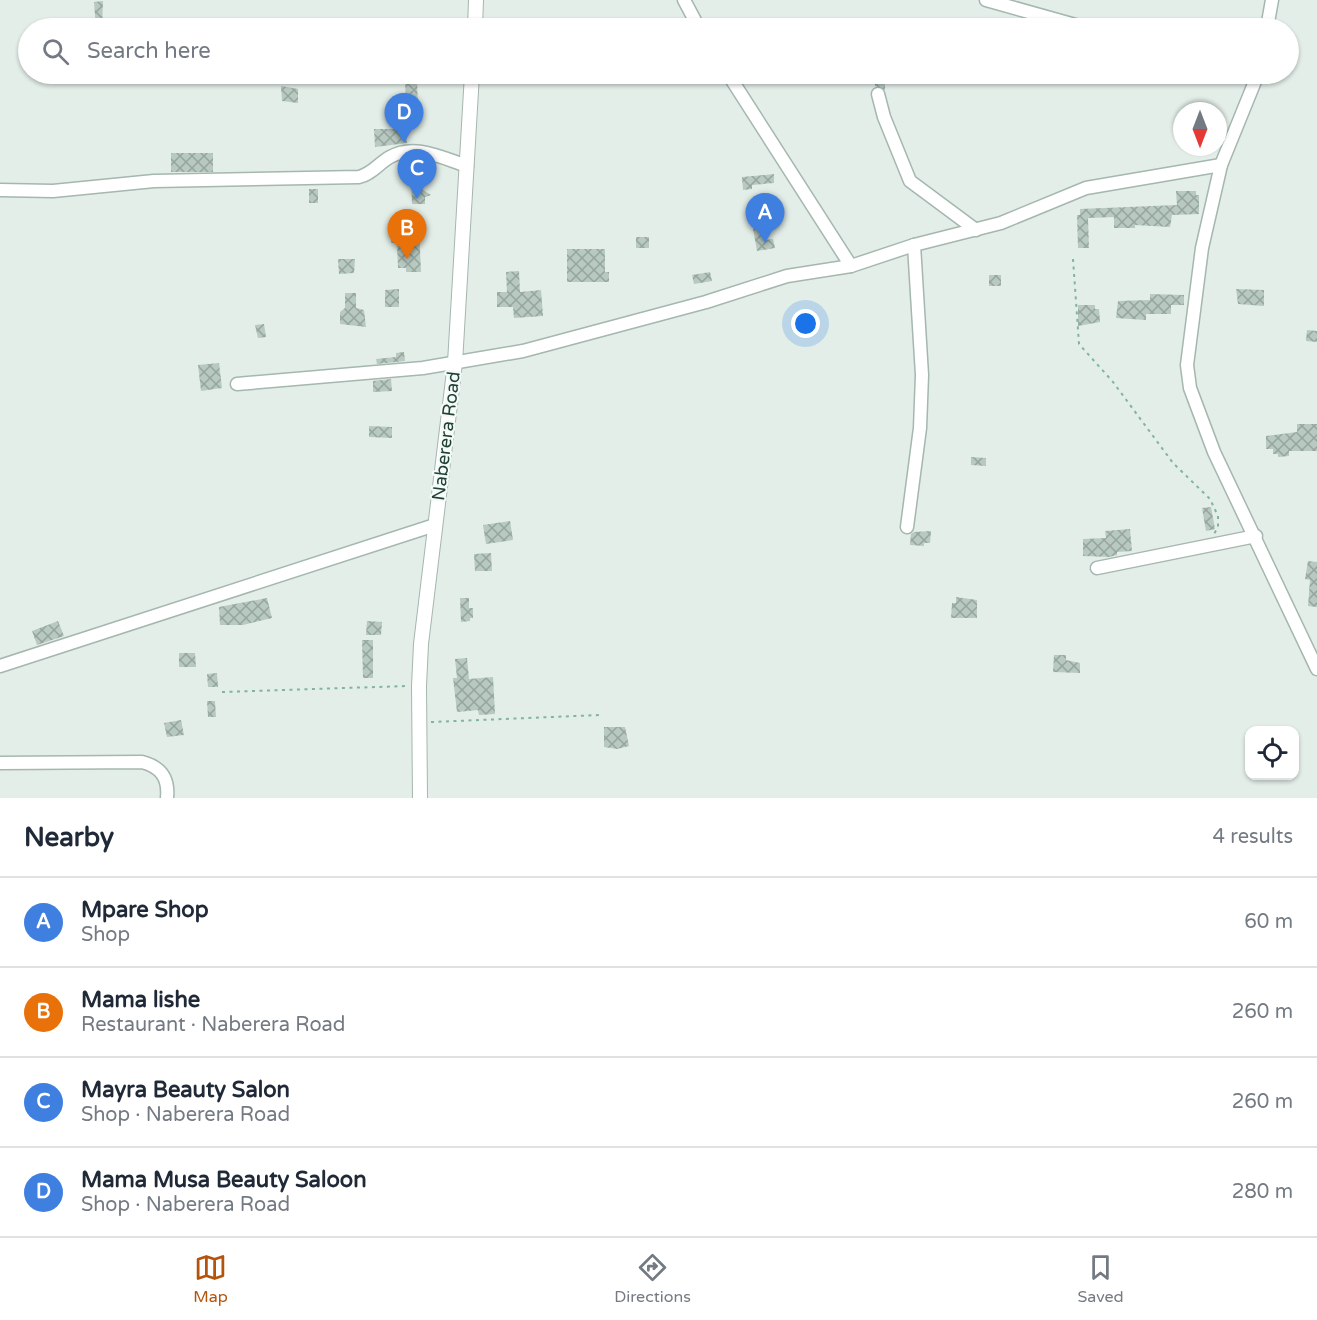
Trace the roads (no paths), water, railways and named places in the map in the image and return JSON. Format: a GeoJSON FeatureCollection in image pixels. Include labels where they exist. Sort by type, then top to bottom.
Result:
{"type":"FeatureCollection","features":[{"type":"Feature","properties":{"kind":"street"},"geometry":{"type":"LineString","coordinates":[[475,18],[476,0]]}},
{"type":"Feature","properties":{"kind":"street"},"geometry":{"type":"LineString","coordinates":[[684,0],[694,18]]}},
{"type":"Feature","properties":{"kind":"street"},"geometry":{"type":"LineString","coordinates":[[986,0],[1050,18]]}},
{"type":"Feature","properties":{"kind":"street"},"geometry":{"type":"LineString","coordinates":[[1269,18],[1272,0]]}},
{"type":"Feature","properties":{"kind":"street","name":"Naberera Road"},"geometry":{"type":"LineString","coordinates":[[420,798],[418,686],[455,363],[471,84]]}},
{"type":"Feature","properties":{"kind":"street"},"geometry":{"type":"LineString","coordinates":[[734,84],[851,266]]}},
{"type":"Feature","properties":{"kind":"street"},"geometry":{"type":"LineString","coordinates":[[1253,84],[1221,165],[1202,248],[1187,365],[1190,388],[1214,452],[1256,536],[1317,669]]}},
{"type":"Feature","properties":{"kind":"street"},"geometry":{"type":"LineString","coordinates":[[878,94],[884,117],[910,181],[976,230]]}},
{"type":"Feature","properties":{"kind":"street"},"geometry":{"type":"LineString","coordinates":[[0,190],[52,190],[154,181],[359,177],[371,172],[389,158],[414,151],[467,166]]}},
{"type":"Feature","properties":{"kind":"street"},"geometry":{"type":"LineString","coordinates":[[237,384],[379,372],[455,363],[524,351],[706,302],[787,276],[851,266],[914,245],[976,230],[1028,213],[1086,188],[1221,165]]}},
{"type":"Feature","properties":{"kind":"street"},"geometry":{"type":"LineString","coordinates":[[907,527],[920,428],[922,375],[914,245]]}},
{"type":"Feature","properties":{"kind":"street"},"geometry":{"type":"LineString","coordinates":[[0,666],[435,525]]}},
{"type":"Feature","properties":{"kind":"street"},"geometry":{"type":"LineString","coordinates":[[1097,568],[1256,536]]}},
{"type":"Feature","properties":{"kind":"street"},"geometry":{"type":"LineString","coordinates":[[0,763],[142,762],[153,765],[162,772],[166,780],[167,798]]}},
{"type":"Feature","properties":{"kind":"place","name":"Mama Musa Beauty Saloon"},"geometry":{"type":"Point","coordinates":[404,143]}},
{"type":"Feature","properties":{"kind":"place","name":"Mayra Beauty Salon"},"geometry":{"type":"Point","coordinates":[417,199]}},
{"type":"Feature","properties":{"kind":"place","name":"Mpare Shop"},"geometry":{"type":"Point","coordinates":[765,243]}},
{"type":"Feature","properties":{"kind":"place","name":"Mama lishe"},"geometry":{"type":"Point","coordinates":[407,259]}}]}
